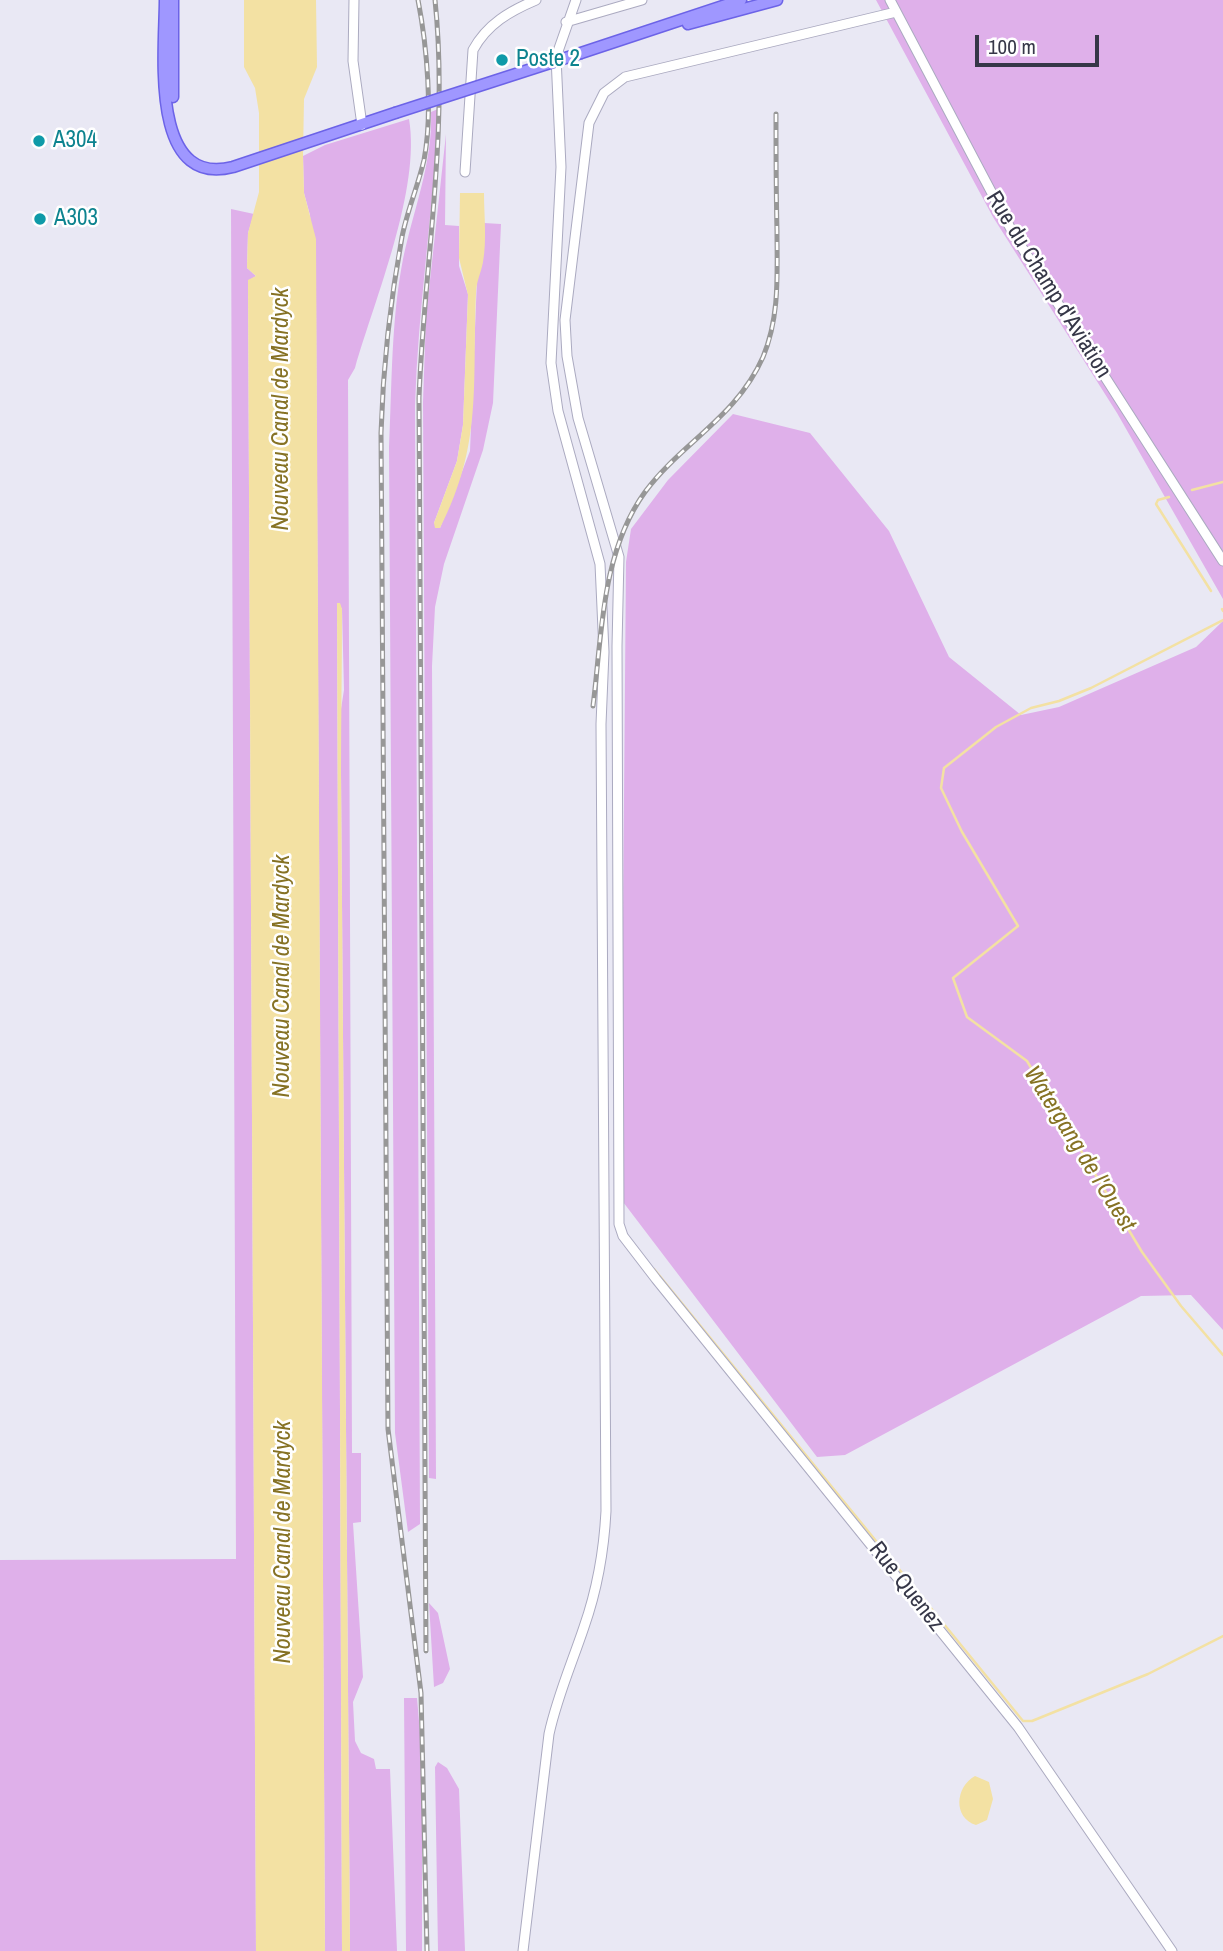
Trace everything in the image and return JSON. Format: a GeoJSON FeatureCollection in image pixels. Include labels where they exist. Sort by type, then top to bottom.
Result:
{"type":"FeatureCollection","features":[{"type":"Feature","properties":{"kind":"main road"},"geometry":{"type":"LineString","coordinates":[[165,0],[167,113],[174,139],[186,156],[202,167],[219,169],[233,167],[741,0]]}},
{"type":"Feature","properties":{"kind":"main road"},"geometry":{"type":"LineString","coordinates":[[173,0],[174,139]]}},
{"type":"Feature","properties":{"kind":"main road"},"geometry":{"type":"LineString","coordinates":[[638,35],[778,0]]}},
{"type":"Feature","properties":{"kind":"street"},"geometry":{"type":"LineString","coordinates":[[354,0],[354,70],[362,125]]}},
{"type":"Feature","properties":{"kind":"street"},"geometry":{"type":"LineString","coordinates":[[465,172],[473,50],[482,35],[505,14],[536,0]]}},
{"type":"Feature","properties":{"kind":"street"},"geometry":{"type":"LineString","coordinates":[[523,1951],[548,1741],[556,1704],[592,1602],[605,1519],[601,738],[604,608],[597,549],[558,411],[551,363],[561,167],[556,64],[566,22],[576,0]]}},
{"type":"Feature","properties":{"kind":"street"},"geometry":{"type":"LineString","coordinates":[[566,22],[642,0]]}},
{"type":"Feature","properties":{"kind":"street","name":"Rue du Champ d'Aviation"},"geometry":{"type":"LineString","coordinates":[[890,0],[1010,228],[1223,561]]}},
{"type":"Feature","properties":{"kind":"street","name":"Rue Quenez"},"geometry":{"type":"LineString","coordinates":[[896,12],[620,79],[604,93],[594,108],[589,123],[566,298],[566,349],[576,409],[620,566],[617,633],[619,1224],[623,1236],[1014,1722],[1172,1951]]}},
{"type":"Feature","properties":{"kind":"shaded area"},"geometry":{"type":"Polygon","coordinates":[[[876,0],[1223,0],[1223,599],[1117,413],[993,217],[876,0]]]}},
{"type":"Feature","properties":{"kind":"shaded area"},"geometry":{"type":"Polygon","coordinates":[[[438,109],[415,406],[420,1524],[408,1532],[395,1433],[389,447],[399,282],[426,168],[431,112],[438,109]]]}},
{"type":"Feature","properties":{"kind":"shaded area"},"geometry":{"type":"Polygon","coordinates":[[[409,119],[411,147],[402,210],[384,277],[355,368],[348,380],[352,1453],[361,1453],[361,1522],[353,1523],[363,1677],[353,1702],[355,1741],[361,1753],[374,1759],[376,1769],[390,1769],[397,1951],[350,1951],[341,774],[341,709],[344,690],[342,609],[337,603],[342,1951],[325,1951],[316,295],[310,215],[304,193],[303,156],[325,145],[409,119]]]}},
{"type":"Feature","properties":{"kind":"shaded area"},"geometry":{"type":"Polygon","coordinates":[[[446,134],[445,225],[459,226],[459,266],[468,294],[463,425],[457,461],[434,523],[440,528],[470,451],[477,279],[482,264],[484,223],[501,224],[493,403],[483,450],[444,564],[435,607],[432,666],[436,1479],[429,1478],[423,402],[426,317],[446,134]]]}},
{"type":"Feature","properties":{"kind":"shaded area"},"geometry":{"type":"Polygon","coordinates":[[[231,209],[254,214],[248,233],[247,268],[256,276],[248,281],[256,1951],[0,1951],[0,1560],[236,1559],[231,209]]]}},
{"type":"Feature","properties":{"kind":"shaded area"},"geometry":{"type":"Polygon","coordinates":[[[733,414],[810,433],[889,531],[949,657],[1021,715],[1059,707],[1196,647],[1223,621],[1223,1330],[1191,1295],[1141,1296],[845,1455],[817,1457],[617,1194],[615,1064],[623,919],[626,562],[631,529],[668,480],[733,414]]]}},
{"type":"Feature","properties":{"kind":"shaded area"},"geometry":{"type":"Polygon","coordinates":[[[429,1603],[438,1613],[450,1669],[443,1683],[434,1687],[429,1603]]]}},
{"type":"Feature","properties":{"kind":"shaded area"},"geometry":{"type":"Polygon","coordinates":[[[404,1698],[417,1698],[422,1756],[422,1951],[406,1951],[404,1698]]]}},
{"type":"Feature","properties":{"kind":"shaded area"},"geometry":{"type":"Polygon","coordinates":[[[438,1762],[447,1768],[459,1789],[465,1951],[438,1951],[435,1767],[438,1762]]]}},
{"type":"Feature","properties":{"kind":"water","name":"Nouveau Canal de Mardyck"},"geometry":{"type":"Polygon","coordinates":[[[244,0],[316,0],[317,67],[304,99],[303,156],[304,193],[316,239],[325,1951],[256,1951],[248,280],[256,276],[247,268],[248,233],[259,192],[259,113],[255,88],[244,67],[244,0]]]}},
{"type":"Feature","properties":{"kind":"water"},"geometry":{"type":"Polygon","coordinates":[[[460,193],[484,193],[485,245],[476,289],[473,413],[463,468],[454,497],[440,528],[435,528],[434,523],[457,461],[463,425],[468,295],[459,258],[460,193]]]}},
{"type":"Feature","properties":{"kind":"water"},"geometry":{"type":"Polygon","coordinates":[[[337,603],[340,603],[342,609],[350,1951],[342,1951],[337,603]]]}},
{"type":"Feature","properties":{"kind":"water"},"geometry":{"type":"Polygon","coordinates":[[[975,1776],[989,1782],[993,1799],[987,1820],[976,1825],[963,1816],[959,1802],[963,1787],[975,1776]]]}},
{"type":"Feature","properties":{"kind":"waterway","name":"Watergang de l'Ouest"},"geometry":{"type":"LineString","coordinates":[[1192,490],[1223,482]]}},
{"type":"Feature","properties":{"kind":"waterway","name":"Watergang de l'Ouest"},"geometry":{"type":"LineString","coordinates":[[1169,497],[1158,500],[1156,504],[1211,591]]}},
{"type":"Feature","properties":{"kind":"waterway","name":"Watergang de l'Ouest"},"geometry":{"type":"LineString","coordinates":[[1223,620],[1091,688],[1059,701],[1031,708],[996,727],[944,768],[941,788],[962,832],[1018,926],[953,978],[967,1017],[1027,1061],[1142,1252],[1181,1306],[1223,1355]]}},
{"type":"Feature","properties":{"kind":"waterway"},"geometry":{"type":"LineString","coordinates":[[654,1269],[1023,1721],[1032,1721],[1148,1674],[1223,1636]]}},
{"type":"Feature","properties":{"kind":"railway"},"geometry":{"type":"LineString","coordinates":[[418,0],[428,80],[427,142],[422,170],[404,227],[398,261],[385,359],[381,433],[388,1429],[421,1693],[427,1951]]}},
{"type":"Feature","properties":{"kind":"railway"},"geometry":{"type":"LineString","coordinates":[[426,1651],[419,398],[437,150],[439,50],[435,0]]}},
{"type":"Feature","properties":{"kind":"railway"},"geometry":{"type":"LineString","coordinates":[[593,706],[606,595],[620,541],[631,516],[645,492],[660,474],[738,397],[752,378],[768,342],[775,310],[777,279],[776,114]]}},
{"type":"Feature","properties":{"kind":"place","name":"Poste 2"},"geometry":{"type":"Point","coordinates":[502,60]}},
{"type":"Feature","properties":{"kind":"place","name":"A304"},"geometry":{"type":"Point","coordinates":[39,141]}},
{"type":"Feature","properties":{"kind":"place","name":"A303"},"geometry":{"type":"Point","coordinates":[40,219]}}]}
